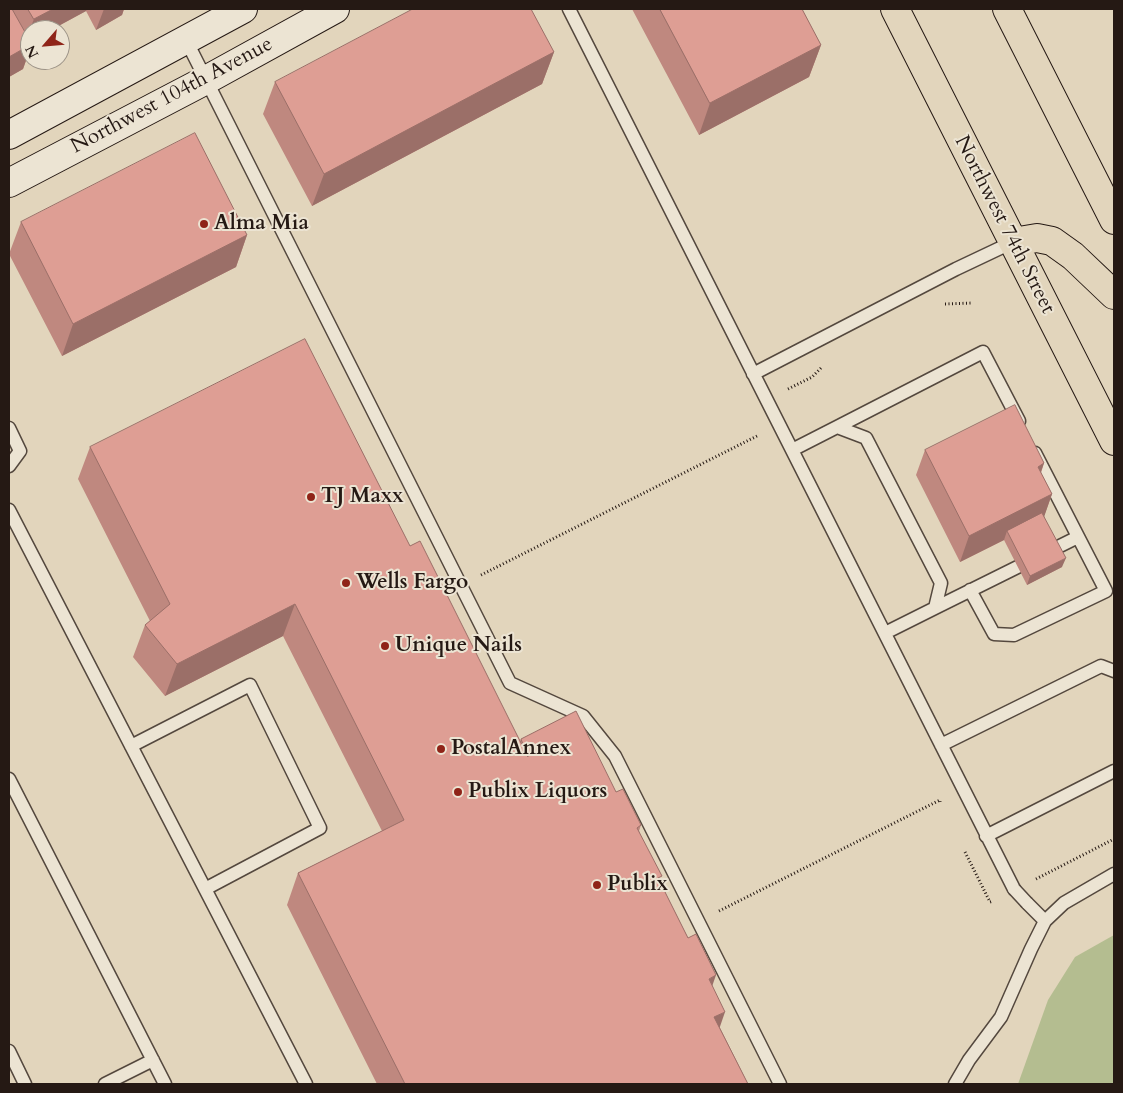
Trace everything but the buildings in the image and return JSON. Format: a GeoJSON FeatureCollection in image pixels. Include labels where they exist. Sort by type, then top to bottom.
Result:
{"type":"FeatureCollection","features":[{"type":"Feature","properties":{"kind":"main road","name":"Northwest 74th Street"},"geometry":{"type":"LineString","coordinates":[[895,9],[1114,441]]}},
{"type":"Feature","properties":{"kind":"main road"},"geometry":{"type":"LineString","coordinates":[[1007,9],[1114,220]]}},
{"type":"Feature","properties":{"kind":"main road"},"geometry":{"type":"LineString","coordinates":[[1013,242],[1037,238],[1052,241],[1073,256],[1114,295]]}},
{"type":"Feature","properties":{"kind":"street","name":"Northwest 104th Avenue"},"geometry":{"type":"LineString","coordinates":[[9,135],[243,9]]}},
{"type":"Feature","properties":{"kind":"street","name":"Northwest 104th Avenue"},"geometry":{"type":"LineString","coordinates":[[9,183],[206,80],[335,9]]}},
{"type":"Feature","properties":{"kind":"lane"},"geometry":{"type":"LineString","coordinates":[[569,9],[986,836],[1014,889],[1045,921]]}},
{"type":"Feature","properties":{"kind":"lane"},"geometry":{"type":"LineString","coordinates":[[186,40],[510,683],[583,716],[616,756],[780,1084]]}},
{"type":"Feature","properties":{"kind":"lane"},"geometry":{"type":"LineString","coordinates":[[753,374],[956,269],[1013,242]]}},
{"type":"Feature","properties":{"kind":"lane"},"geometry":{"type":"LineString","coordinates":[[792,450],[983,352],[1106,591],[1014,635],[994,634],[970,590]]}},
{"type":"Feature","properties":{"kind":"lane"},"geometry":{"type":"LineString","coordinates":[[837,427],[866,438],[941,583],[935,608]]}},
{"type":"Feature","properties":{"kind":"lane"},"geometry":{"type":"LineString","coordinates":[[9,428],[20,451],[9,466]]}},
{"type":"Feature","properties":{"kind":"lane"},"geometry":{"type":"LineString","coordinates":[[9,510],[306,1084]]}},
{"type":"Feature","properties":{"kind":"lane"},"geometry":{"type":"LineString","coordinates":[[884,633],[1078,537]]}},
{"type":"Feature","properties":{"kind":"lane"},"geometry":{"type":"LineString","coordinates":[[941,745],[1101,666],[1114,671]]}},
{"type":"Feature","properties":{"kind":"lane"},"geometry":{"type":"LineString","coordinates":[[131,746],[250,684],[320,828],[205,888]]}},
{"type":"Feature","properties":{"kind":"lane"},"geometry":{"type":"LineString","coordinates":[[986,836],[1114,771]]}},
{"type":"Feature","properties":{"kind":"lane"},"geometry":{"type":"LineString","coordinates":[[9,779],[165,1084]]}},
{"type":"Feature","properties":{"kind":"lane"},"geometry":{"type":"LineString","coordinates":[[955,1084],[1001,1017],[1045,921],[1064,903],[1114,874]]}},
{"type":"Feature","properties":{"kind":"lane"},"geometry":{"type":"LineString","coordinates":[[9,1051],[26,1084]]}},
{"type":"Feature","properties":{"kind":"lane"},"geometry":{"type":"LineString","coordinates":[[105,1084],[153,1060]]}},
{"type":"Feature","properties":{"kind":"path"},"geometry":{"type":"LineString","coordinates":[[940,306],[946,303],[973,303]]}},
{"type":"Feature","properties":{"kind":"path"},"geometry":{"type":"LineString","coordinates":[[461,586],[759,435],[746,411],[812,377],[825,364]]}},
{"type":"Feature","properties":{"kind":"path"},"geometry":{"type":"LineString","coordinates":[[719,911],[940,800],[943,807]]}},
{"type":"Feature","properties":{"kind":"path"},"geometry":{"type":"LineString","coordinates":[[1035,880],[1114,839]]}},
{"type":"Feature","properties":{"kind":"path"},"geometry":{"type":"LineString","coordinates":[[962,844],[990,902],[999,898]]}},
{"type":"Feature","properties":{"kind":"green space"},"geometry":{"type":"Polygon","coordinates":[[[1114,935],[1114,1084],[1018,1084],[1048,1000],[1075,957],[1114,935]]]}},
{"type":"Feature","properties":{"kind":"place","name":"Alma Mia"},"geometry":{"type":"Point","coordinates":[204,224]}},
{"type":"Feature","properties":{"kind":"place","name":"TJ Maxx"},"geometry":{"type":"Point","coordinates":[311,497]}},
{"type":"Feature","properties":{"kind":"place","name":"Wells Fargo"},"geometry":{"type":"Point","coordinates":[346,583]}},
{"type":"Feature","properties":{"kind":"place","name":"Unique Nails"},"geometry":{"type":"Point","coordinates":[385,646]}},
{"type":"Feature","properties":{"kind":"place","name":"PostalAnnex"},"geometry":{"type":"Point","coordinates":[441,749]}},
{"type":"Feature","properties":{"kind":"place","name":"Publix Liquors"},"geometry":{"type":"Point","coordinates":[458,792]}},
{"type":"Feature","properties":{"kind":"place","name":"Publix"},"geometry":{"type":"Point","coordinates":[597,885]}}]}
